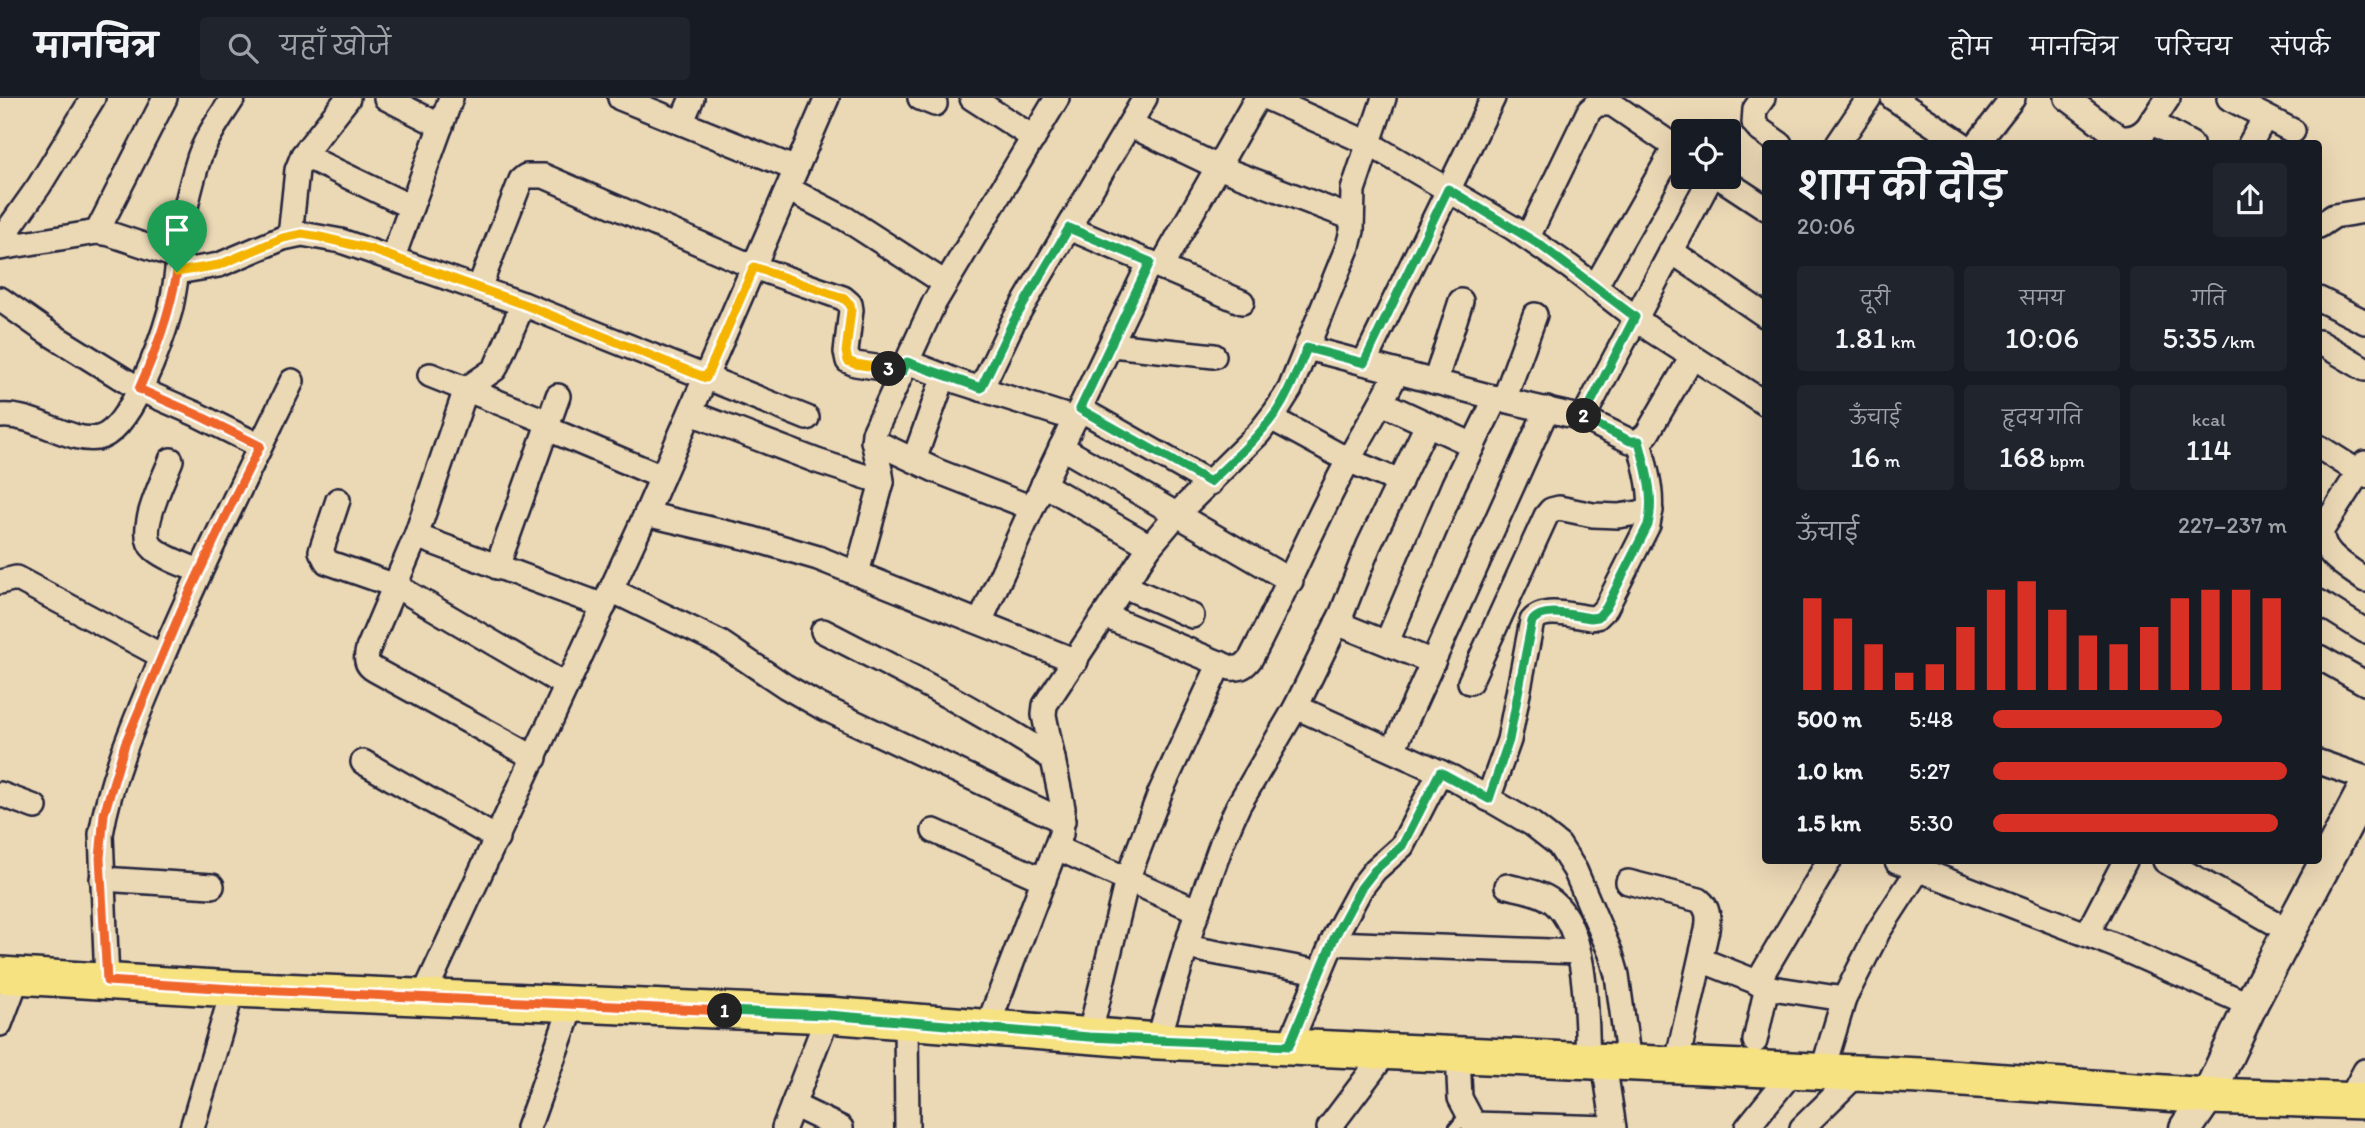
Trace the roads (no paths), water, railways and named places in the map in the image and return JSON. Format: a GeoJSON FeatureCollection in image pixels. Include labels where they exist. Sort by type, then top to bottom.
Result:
{"type":"FeatureCollection","features":[{"type":"Feature","properties":{"kind":"main road"},"geometry":{"type":"LineString","coordinates":[[9,976],[233,989],[828,1015],[1089,1037],[1857,1073],[2208,1096],[2360,1091]]}},
{"type":"Feature","properties":{"kind":"street"},"geometry":{"type":"LineString","coordinates":[[0,241],[39,186],[93,98]]}},
{"type":"Feature","properties":{"kind":"street"},"geometry":{"type":"LineString","coordinates":[[97,232],[165,98]]}},
{"type":"Feature","properties":{"kind":"street"},"geometry":{"type":"LineString","coordinates":[[1,415],[28,418],[87,439],[109,434],[117,427],[139,389],[160,341],[170,310],[189,195],[200,156],[233,98]]}},
{"type":"Feature","properties":{"kind":"street"},"geometry":{"type":"LineString","coordinates":[[290,236],[296,178],[303,155],[348,98]]}},
{"type":"Feature","properties":{"kind":"street"},"geometry":{"type":"LineString","coordinates":[[386,98],[441,125]]}},
{"type":"Feature","properties":{"kind":"street"},"geometry":{"type":"LineString","coordinates":[[393,257],[451,98]]}},
{"type":"Feature","properties":{"kind":"street"},"geometry":{"type":"LineString","coordinates":[[620,98],[681,123],[792,179],[846,219],[945,284]]}},
{"type":"Feature","properties":{"kind":"street"},"geometry":{"type":"LineString","coordinates":[[681,123],[692,98]]}},
{"type":"Feature","properties":{"kind":"street"},"geometry":{"type":"LineString","coordinates":[[423,997],[646,514],[827,98]]}},
{"type":"Feature","properties":{"kind":"street"},"geometry":{"type":"LineString","coordinates":[[972,98],[1034,138]]}},
{"type":"Feature","properties":{"kind":"street"},"geometry":{"type":"LineString","coordinates":[[857,573],[882,482],[873,441],[874,433],[934,303],[1057,98]]}},
{"type":"Feature","properties":{"kind":"street"},"geometry":{"type":"LineString","coordinates":[[981,388],[1013,322],[1145,98]]}},
{"type":"Feature","properties":{"kind":"street"},"geometry":{"type":"LineString","coordinates":[[980,622],[1031,508],[1112,345],[1156,265],[1258,98]]}},
{"type":"Feature","properties":{"kind":"street"},"geometry":{"type":"LineString","coordinates":[[1267,98],[1368,142],[1528,237],[1635,317],[1762,401]]}},
{"type":"Feature","properties":{"kind":"street"},"geometry":{"type":"LineString","coordinates":[[987,1028],[1057,848],[1063,821],[1063,808],[1044,715],[1045,705],[1150,547],[1177,514],[1271,418],[1290,389],[1348,246],[1353,190],[1384,98]]}},
{"type":"Feature","properties":{"kind":"street"},"geometry":{"type":"LineString","coordinates":[[1364,363],[1493,98]]}},
{"type":"Feature","properties":{"kind":"street"},"geometry":{"type":"LineString","coordinates":[[1763,98],[1755,109],[1754,123],[1774,140]]}},
{"type":"Feature","properties":{"kind":"street"},"geometry":{"type":"LineString","coordinates":[[1841,140],[1869,98]]}},
{"type":"Feature","properties":{"kind":"street"},"geometry":{"type":"LineString","coordinates":[[1892,98],[1956,140]]}},
{"type":"Feature","properties":{"kind":"street"},"geometry":{"type":"LineString","coordinates":[[1980,140],[2013,98]]}},
{"type":"Feature","properties":{"kind":"street"},"geometry":{"type":"LineString","coordinates":[[2067,98],[2119,136],[2129,139],[2139,136],[2168,98]]}},
{"type":"Feature","properties":{"kind":"street"},"geometry":{"type":"LineString","coordinates":[[2229,98],[2293,131]]}},
{"type":"Feature","properties":{"kind":"street"},"geometry":{"type":"LineString","coordinates":[[1528,237],[1589,111],[1597,104],[1612,104],[1671,145]]}},
{"type":"Feature","properties":{"kind":"street"},"geometry":{"type":"LineString","coordinates":[[2252,140],[2265,117]]}},
{"type":"Feature","properties":{"kind":"street"},"geometry":{"type":"LineString","coordinates":[[2151,122],[2184,140]]}},
{"type":"Feature","properties":{"kind":"street"},"geometry":{"type":"LineString","coordinates":[[1130,125],[1218,167],[1352,218]]}},
{"type":"Feature","properties":{"kind":"street"},"geometry":{"type":"LineString","coordinates":[[303,155],[411,207]]}},
{"type":"Feature","properties":{"kind":"street"},"geometry":{"type":"LineString","coordinates":[[1595,287],[1671,163]]}},
{"type":"Feature","properties":{"kind":"street"},"geometry":{"type":"LineString","coordinates":[[479,288],[521,180],[532,174],[554,180],[754,267],[843,298],[850,304],[851,310],[846,352],[848,361],[855,364],[905,366],[1077,414],[1210,482]]}},
{"type":"Feature","properties":{"kind":"street"},"geometry":{"type":"LineString","coordinates":[[1583,418],[1705,189]]}},
{"type":"Feature","properties":{"kind":"street"},"geometry":{"type":"LineString","coordinates":[[1738,189],[1762,205]]}},
{"type":"Feature","properties":{"kind":"street"},"geometry":{"type":"LineString","coordinates":[[2322,224],[2334,216],[2365,211]]}},
{"type":"Feature","properties":{"kind":"street"},"geometry":{"type":"LineString","coordinates":[[1069,228],[1242,302]]}},
{"type":"Feature","properties":{"kind":"street"},"geometry":{"type":"LineString","coordinates":[[0,248],[97,232],[110,234],[178,265],[219,265],[290,236],[302,234],[320,237],[393,257],[523,304],[807,418]]}},
{"type":"Feature","properties":{"kind":"street"},"geometry":{"type":"LineString","coordinates":[[1671,251],[1762,313]]}},
{"type":"Feature","properties":{"kind":"street"},"geometry":{"type":"LineString","coordinates":[[0,299],[139,389],[260,446]]}},
{"type":"Feature","properties":{"kind":"street"},"geometry":{"type":"LineString","coordinates":[[2322,300],[2365,322]]}},
{"type":"Feature","properties":{"kind":"street"},"geometry":{"type":"LineString","coordinates":[[1435,382],[1461,301]]}},
{"type":"Feature","properties":{"kind":"street"},"geometry":{"type":"LineString","coordinates":[[523,304],[495,369],[466,389],[416,536],[366,654],[370,667],[535,758]]}},
{"type":"Feature","properties":{"kind":"street"},"geometry":{"type":"LineString","coordinates":[[1387,642],[1444,507],[1473,445],[1500,399],[1535,315]]}},
{"type":"Feature","properties":{"kind":"street"},"geometry":{"type":"LineString","coordinates":[[2322,344],[2365,369]]}},
{"type":"Feature","properties":{"kind":"street"},"geometry":{"type":"LineString","coordinates":[[1112,345],[1214,356]]}},
{"type":"Feature","properties":{"kind":"street"},"geometry":{"type":"LineString","coordinates":[[1307,348],[1583,418],[1630,441],[1639,441],[1647,434],[1692,357]]}},
{"type":"Feature","properties":{"kind":"street"},"geometry":{"type":"LineString","coordinates":[[1105,616],[1220,663],[1239,668],[1251,659],[1348,460],[1397,372]]}},
{"type":"Feature","properties":{"kind":"street"},"geometry":{"type":"LineString","coordinates":[[430,375],[662,477]]}},
{"type":"Feature","properties":{"kind":"street"},"geometry":{"type":"LineString","coordinates":[[914,460],[944,376]]}},
{"type":"Feature","properties":{"kind":"street"},"geometry":{"type":"LineString","coordinates":[[107,981],[101,834],[104,814],[125,744],[200,571],[292,381]]}},
{"type":"Feature","properties":{"kind":"street"},"geometry":{"type":"LineString","coordinates":[[497,567],[558,396]]}},
{"type":"Feature","properties":{"kind":"street"},"geometry":{"type":"LineString","coordinates":[[1382,403],[1473,445]]}},
{"type":"Feature","properties":{"kind":"street"},"geometry":{"type":"LineString","coordinates":[[1393,751],[1547,409]]}},
{"type":"Feature","properties":{"kind":"street"},"geometry":{"type":"LineString","coordinates":[[691,413],[817,461],[882,482]]}},
{"type":"Feature","properties":{"kind":"street"},"geometry":{"type":"LineString","coordinates":[[1271,418],[1348,460],[1400,482]]}},
{"type":"Feature","properties":{"kind":"street"},"geometry":{"type":"LineString","coordinates":[[1158,1041],[1198,911],[1238,806],[1296,707],[1427,425]]}},
{"type":"Feature","properties":{"kind":"street"},"geometry":{"type":"LineString","coordinates":[[873,441],[1031,508]]}},
{"type":"Feature","properties":{"kind":"street"},"geometry":{"type":"LineString","coordinates":[[1489,799],[1509,740],[1532,621],[1536,615],[1544,613],[1598,617],[1606,608],[1648,525],[1651,511],[1649,483],[1639,441]]}},
{"type":"Feature","properties":{"kind":"street"},"geometry":{"type":"LineString","coordinates":[[1061,447],[1291,580]]}},
{"type":"Feature","properties":{"kind":"street"},"geometry":{"type":"LineString","coordinates":[[2322,449],[2363,470],[2322,530]]}},
{"type":"Feature","properties":{"kind":"street"},"geometry":{"type":"LineString","coordinates":[[171,460],[152,510],[148,540],[156,551],[200,571]]}},
{"type":"Feature","properties":{"kind":"street"},"geometry":{"type":"LineString","coordinates":[[1043,484],[1150,547]]}},
{"type":"Feature","properties":{"kind":"street"},"geometry":{"type":"LineString","coordinates":[[338,500],[321,551],[323,558],[335,566],[396,586],[567,686]]}},
{"type":"Feature","properties":{"kind":"street"},"geometry":{"type":"LineString","coordinates":[[1471,682],[1551,510],[1559,508],[1593,515],[1618,516],[1651,511]]}},
{"type":"Feature","properties":{"kind":"street"},"geometry":{"type":"LineString","coordinates":[[646,514],[753,539],[818,558],[1076,662]]}},
{"type":"Feature","properties":{"kind":"street"},"geometry":{"type":"LineString","coordinates":[[416,536],[497,567],[608,598],[721,643],[820,706],[1063,821]]}},
{"type":"Feature","properties":{"kind":"street"},"geometry":{"type":"LineString","coordinates":[[2322,538],[2329,551],[2365,580]]}},
{"type":"Feature","properties":{"kind":"street"},"geometry":{"type":"LineString","coordinates":[[0,582],[16,578],[162,656]]}},
{"type":"Feature","properties":{"kind":"street"},"geometry":{"type":"LineString","coordinates":[[1124,586],[1192,616]]}},
{"type":"Feature","properties":{"kind":"street"},"geometry":{"type":"LineString","coordinates":[[2322,603],[2365,631]]}},
{"type":"Feature","properties":{"kind":"street"},"geometry":{"type":"LineString","coordinates":[[1337,623],[1433,662]]}},
{"type":"Feature","properties":{"kind":"street"},"geometry":{"type":"LineString","coordinates":[[823,631],[953,698],[1003,726],[1053,759]]}},
{"type":"Feature","properties":{"kind":"street"},"geometry":{"type":"LineString","coordinates":[[2322,659],[2365,683]]}},
{"type":"Feature","properties":{"kind":"street"},"geometry":{"type":"LineString","coordinates":[[1089,1037],[1127,880],[1160,793],[1220,663]]}},
{"type":"Feature","properties":{"kind":"street"},"geometry":{"type":"LineString","coordinates":[[1296,707],[1440,772],[1549,835],[1565,853],[1597,916],[1614,964],[1607,1063],[1612,1128],[1468,1123],[1458,1086],[1458,1055]]}},
{"type":"Feature","properties":{"kind":"street"},"geometry":{"type":"LineString","coordinates":[[363,762],[498,839]]}},
{"type":"Feature","properties":{"kind":"street"},"geometry":{"type":"LineString","coordinates":[[2186,1128],[2208,1096],[2250,1005],[2363,793],[2322,764]]}},
{"type":"Feature","properties":{"kind":"street"},"geometry":{"type":"LineString","coordinates":[[1289,1046],[1332,943],[1367,879],[1402,846],[1440,772]]}},
{"type":"Feature","properties":{"kind":"street"},"geometry":{"type":"LineString","coordinates":[[0,794],[35,807]]}},
{"type":"Feature","properties":{"kind":"street"},"geometry":{"type":"LineString","coordinates":[[934,831],[1044,880]]}},
{"type":"Feature","properties":{"kind":"street"},"geometry":{"type":"LineString","coordinates":[[1057,848],[1198,911]]}},
{"type":"Feature","properties":{"kind":"street"},"geometry":{"type":"LineString","coordinates":[[1755,1041],[1762,984],[1827,864]]}},
{"type":"Feature","properties":{"kind":"street"},"geometry":{"type":"LineString","coordinates":[[2087,934],[2123,864]]}},
{"type":"Feature","properties":{"kind":"street"},"geometry":{"type":"LineString","coordinates":[[2170,864],[2289,931]]}},
{"type":"Feature","properties":{"kind":"street"},"geometry":{"type":"LineString","coordinates":[[1747,1128],[1808,1072],[1878,932],[1921,866],[2250,1005]]}},
{"type":"Feature","properties":{"kind":"street"},"geometry":{"type":"LineString","coordinates":[[102,879],[212,886]]}},
{"type":"Feature","properties":{"kind":"street"},"geometry":{"type":"LineString","coordinates":[[1628,882],[1699,900],[1706,905],[1709,918],[1676,1066]]}},
{"type":"Feature","properties":{"kind":"street"},"geometry":{"type":"LineString","coordinates":[[1507,886],[1546,897],[1566,916],[1607,1063]]}},
{"type":"Feature","properties":{"kind":"street"},"geometry":{"type":"LineString","coordinates":[[1332,943],[1578,953]]}},
{"type":"Feature","properties":{"kind":"street"},"geometry":{"type":"LineString","coordinates":[[1186,947],[1319,972]]}},
{"type":"Feature","properties":{"kind":"street"},"geometry":{"type":"LineString","coordinates":[[1701,960],[1762,984],[1844,999]]}},
{"type":"Feature","properties":{"kind":"street"},"geometry":{"type":"LineString","coordinates":[[0,1024],[9,976]]}},
{"type":"Feature","properties":{"kind":"street"},"geometry":{"type":"LineString","coordinates":[[192,1128],[233,989]]}},
{"type":"Feature","properties":{"kind":"street"},"geometry":{"type":"LineString","coordinates":[[528,1128],[572,1005]]}},
{"type":"Feature","properties":{"kind":"street"},"geometry":{"type":"LineString","coordinates":[[784,1128],[828,1015]]}},
{"type":"Feature","properties":{"kind":"street"},"geometry":{"type":"LineString","coordinates":[[906,1021],[907,1128]]}},
{"type":"Feature","properties":{"kind":"street"},"geometry":{"type":"LineString","coordinates":[[1329,1128],[1387,1051]]}},
{"type":"Feature","properties":{"kind":"street"},"geometry":{"type":"LineString","coordinates":[[1802,1128],[1857,1073]]}},
{"type":"Feature","properties":{"kind":"street"},"geometry":{"type":"LineString","coordinates":[[793,1105],[841,1128]]}}]}
